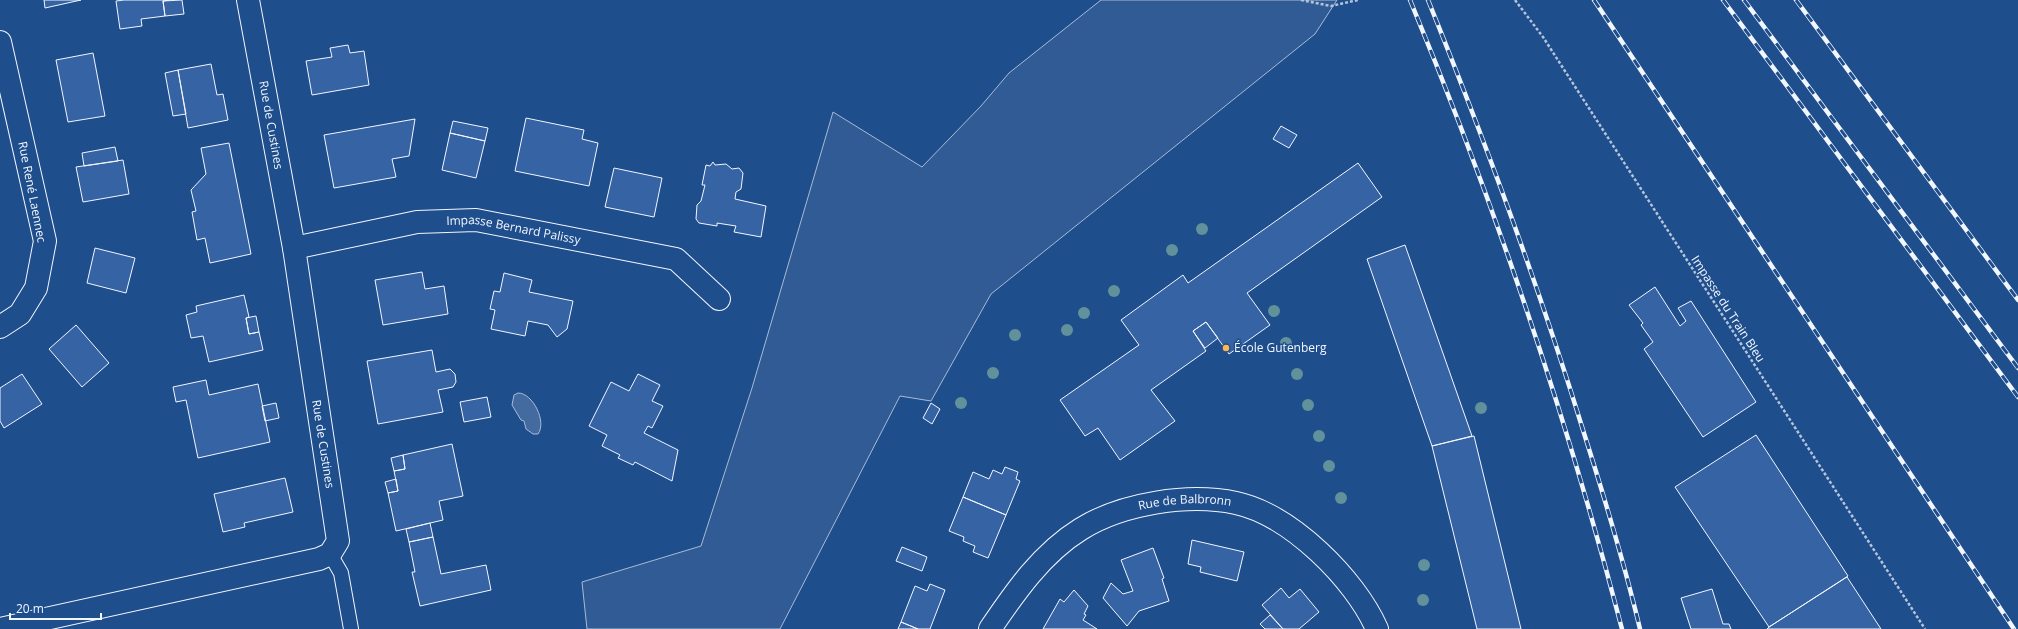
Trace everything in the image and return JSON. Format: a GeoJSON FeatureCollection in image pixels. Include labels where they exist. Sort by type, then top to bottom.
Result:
{"type":"FeatureCollection","features":[{"type":"Feature","properties":{"kind":"street","name":"Rue de Custines"},"geometry":{"type":"LineString","coordinates":[[248,0],[294,248],[338,541],[330,554]]}},
{"type":"Feature","properties":{"kind":"street","name":"Rue René Laennec"},"geometry":{"type":"LineString","coordinates":[[0,42],[45,241],[36,288],[20,314],[0,327]]}},
{"type":"Feature","properties":{"kind":"street","name":"Impasse Bernard Palissy"},"geometry":{"type":"LineString","coordinates":[[294,248],[417,222],[476,220],[676,259],[719,299]]}},
{"type":"Feature","properties":{"kind":"street","name":"Rue de Balbronn"},"geometry":{"type":"LineString","coordinates":[[990,629],[1013,595],[1034,570],[1059,545],[1080,529],[1105,516],[1138,505],[1199,500],[1237,504],[1266,514],[1298,534],[1321,553],[1351,585],[1372,618],[1377,629]]}},
{"type":"Feature","properties":{"kind":"street"},"geometry":{"type":"LineString","coordinates":[[0,629],[319,559],[330,554]]}},
{"type":"Feature","properties":{"kind":"lane"},"geometry":{"type":"LineString","coordinates":[[330,554],[341,573],[352,629]]}},
{"type":"Feature","properties":{"kind":"path"},"geometry":{"type":"LineString","coordinates":[[1301,0],[1331,6],[1358,0]]}},
{"type":"Feature","properties":{"kind":"path","name":"Impasse du Train Bleu"},"geometry":{"type":"LineString","coordinates":[[1515,0],[1543,37],[1925,629]]}},
{"type":"Feature","properties":{"kind":"shaded area"},"geometry":{"type":"Polygon","coordinates":[[[1101,0],[1337,0],[1315,34],[991,294],[931,401],[900,396],[780,629],[587,629],[582,582],[701,546],[752,388],[833,112],[922,167],[981,106],[1009,73],[1101,0]]]}},
{"type":"Feature","properties":{"kind":"shaded area"},"geometry":{"type":"Polygon","coordinates":[[[518,393],[524,394],[529,398],[537,409],[541,423],[538,434],[533,434],[526,429],[524,421],[521,420],[512,405],[514,395],[518,393]]]}},
{"type":"Feature","properties":{"kind":"building"},"geometry":{"type":"Polygon","coordinates":[[[44,0],[81,0],[45,8],[44,0]]]}},
{"type":"Feature","properties":{"kind":"building"},"geometry":{"type":"Polygon","coordinates":[[[170,0],[163,1],[165,16],[141,19],[142,26],[120,29],[116,1],[170,0]]]}},
{"type":"Feature","properties":{"kind":"building"},"geometry":{"type":"Polygon","coordinates":[[[182,0],[184,14],[165,16],[163,1],[182,0]]]}},
{"type":"Feature","properties":{"kind":"building"},"geometry":{"type":"Polygon","coordinates":[[[348,45],[350,53],[364,51],[369,85],[312,95],[306,61],[332,57],[330,48],[348,45]]]}},
{"type":"Feature","properties":{"kind":"building"},"geometry":{"type":"Polygon","coordinates":[[[93,53],[105,116],[68,122],[56,60],[93,53]]]}},
{"type":"Feature","properties":{"kind":"building"},"geometry":{"type":"Polygon","coordinates":[[[211,64],[217,95],[223,94],[228,120],[188,128],[178,70],[211,64]]]}},
{"type":"Feature","properties":{"kind":"building"},"geometry":{"type":"Polygon","coordinates":[[[178,70],[186,114],[173,116],[165,73],[178,70]]]}},
{"type":"Feature","properties":{"kind":"building"},"geometry":{"type":"Polygon","coordinates":[[[526,118],[584,130],[582,139],[598,143],[589,186],[515,171],[526,118]]]}},
{"type":"Feature","properties":{"kind":"building"},"geometry":{"type":"Polygon","coordinates":[[[415,119],[409,156],[392,159],[396,177],[334,188],[324,135],[415,119]]]}},
{"type":"Feature","properties":{"kind":"building"},"geometry":{"type":"Polygon","coordinates":[[[453,121],[488,128],[485,141],[450,133],[453,121]]]}},
{"type":"Feature","properties":{"kind":"building"},"geometry":{"type":"Polygon","coordinates":[[[1281,126],[1297,135],[1289,148],[1273,139],[1281,126]]]}},
{"type":"Feature","properties":{"kind":"building"},"geometry":{"type":"Polygon","coordinates":[[[450,133],[485,141],[476,178],[442,170],[450,133]]]}},
{"type":"Feature","properties":{"kind":"building"},"geometry":{"type":"Polygon","coordinates":[[[229,143],[251,254],[210,263],[205,238],[197,240],[192,212],[196,211],[191,190],[206,174],[201,148],[229,143]]]}},
{"type":"Feature","properties":{"kind":"building"},"geometry":{"type":"Polygon","coordinates":[[[115,147],[118,161],[84,166],[82,153],[115,147]]]}},
{"type":"Feature","properties":{"kind":"building"},"geometry":{"type":"Polygon","coordinates":[[[123,160],[129,194],[83,202],[76,167],[123,160]]]}},
{"type":"Feature","properties":{"kind":"building"},"geometry":{"type":"Polygon","coordinates":[[[713,162],[715,165],[726,164],[732,169],[739,168],[743,173],[741,189],[736,192],[735,199],[766,206],[761,237],[734,232],[736,226],[717,223],[717,226],[699,223],[696,219],[697,205],[701,201],[705,185],[702,185],[706,165],[710,166],[713,162]]]}},
{"type":"Feature","properties":{"kind":"building"},"geometry":{"type":"Polygon","coordinates":[[[1358,163],[1382,197],[1247,293],[1270,325],[1229,354],[1206,322],[1193,331],[1206,351],[1151,390],[1175,421],[1120,460],[1098,428],[1085,436],[1060,400],[1139,345],[1121,320],[1183,275],[1188,283],[1358,163]]]}},
{"type":"Feature","properties":{"kind":"building"},"geometry":{"type":"Polygon","coordinates":[[[614,168],[662,178],[654,217],[605,207],[614,168]]]}},
{"type":"Feature","properties":{"kind":"building"},"geometry":{"type":"Polygon","coordinates":[[[1405,245],[1472,436],[1432,446],[1367,259],[1405,245]]]}},
{"type":"Feature","properties":{"kind":"building"},"geometry":{"type":"Polygon","coordinates":[[[95,248],[135,258],[126,293],[87,283],[95,248]]]}},
{"type":"Feature","properties":{"kind":"building"},"geometry":{"type":"Polygon","coordinates":[[[422,272],[425,289],[444,286],[448,314],[383,325],[375,280],[422,272]]]}},
{"type":"Feature","properties":{"kind":"building"},"geometry":{"type":"Polygon","coordinates":[[[504,273],[532,280],[529,292],[573,301],[567,329],[557,337],[548,325],[528,321],[525,336],[491,329],[495,310],[490,309],[494,291],[500,292],[504,273]]]}},
{"type":"Feature","properties":{"kind":"building"},"geometry":{"type":"Polygon","coordinates":[[[1655,287],[1680,326],[1686,321],[1678,308],[1691,301],[1756,402],[1703,437],[1644,349],[1653,342],[1641,325],[1643,323],[1629,305],[1655,287]]]}},
{"type":"Feature","properties":{"kind":"building"},"geometry":{"type":"Polygon","coordinates":[[[244,295],[249,317],[246,318],[249,334],[259,332],[263,350],[209,362],[203,336],[191,338],[186,315],[197,312],[196,306],[244,295]]]}},
{"type":"Feature","properties":{"kind":"building"},"geometry":{"type":"Polygon","coordinates":[[[256,316],[259,332],[249,334],[246,318],[256,316]]]}},
{"type":"Feature","properties":{"kind":"building"},"geometry":{"type":"Polygon","coordinates":[[[1206,322],[1218,338],[1205,348],[1193,331],[1206,322]]]}},
{"type":"Feature","properties":{"kind":"building"},"geometry":{"type":"Polygon","coordinates":[[[76,325],[109,363],[82,387],[49,349],[76,325]]]}},
{"type":"Feature","properties":{"kind":"building"},"geometry":{"type":"Polygon","coordinates":[[[432,350],[436,372],[450,369],[455,374],[456,382],[453,387],[438,390],[443,412],[378,424],[367,361],[432,350]]]}},
{"type":"Feature","properties":{"kind":"building"},"geometry":{"type":"Polygon","coordinates":[[[22,374],[42,404],[4,428],[0,421],[0,388],[22,374]]]}},
{"type":"Feature","properties":{"kind":"building"},"geometry":{"type":"Polygon","coordinates":[[[638,374],[660,385],[652,401],[663,406],[652,428],[648,426],[644,433],[678,450],[672,481],[635,462],[633,465],[618,458],[620,455],[602,446],[607,435],[589,426],[611,382],[629,391],[638,374]]]}},
{"type":"Feature","properties":{"kind":"building"},"geometry":{"type":"Polygon","coordinates":[[[206,380],[209,395],[258,384],[270,442],[198,458],[186,400],[176,402],[173,387],[206,380]]]}},
{"type":"Feature","properties":{"kind":"building"},"geometry":{"type":"Polygon","coordinates":[[[487,397],[491,417],[464,422],[460,402],[487,397]]]}},
{"type":"Feature","properties":{"kind":"building"},"geometry":{"type":"Polygon","coordinates":[[[276,403],[279,418],[265,421],[262,406],[276,403]]]}},
{"type":"Feature","properties":{"kind":"building"},"geometry":{"type":"Polygon","coordinates":[[[931,403],[940,409],[932,424],[923,418],[931,403]]]}},
{"type":"Feature","properties":{"kind":"building"},"geometry":{"type":"Polygon","coordinates":[[[1756,435],[1848,576],[1769,627],[1675,487],[1756,435]]]}},
{"type":"Feature","properties":{"kind":"building"},"geometry":{"type":"Polygon","coordinates":[[[1474,436],[1521,629],[1477,629],[1432,446],[1474,436]]]}},
{"type":"Feature","properties":{"kind":"building"},"geometry":{"type":"Polygon","coordinates":[[[452,444],[463,496],[439,501],[443,520],[396,531],[388,493],[398,491],[394,471],[405,469],[403,455],[452,444]]]}},
{"type":"Feature","properties":{"kind":"building"},"geometry":{"type":"Polygon","coordinates":[[[403,455],[405,469],[394,471],[391,458],[403,455]]]}},
{"type":"Feature","properties":{"kind":"building"},"geometry":{"type":"Polygon","coordinates":[[[1005,467],[1018,472],[1016,479],[1020,481],[1006,515],[963,497],[973,472],[989,479],[993,470],[1002,474],[1005,467]]]}},
{"type":"Feature","properties":{"kind":"building"},"geometry":{"type":"Polygon","coordinates":[[[285,478],[293,512],[244,523],[245,527],[223,532],[214,494],[285,478]]]}},
{"type":"Feature","properties":{"kind":"building"},"geometry":{"type":"Polygon","coordinates":[[[396,479],[398,491],[388,493],[385,482],[396,479]]]}},
{"type":"Feature","properties":{"kind":"building"},"geometry":{"type":"Polygon","coordinates":[[[963,497],[1006,515],[988,558],[973,552],[975,546],[963,541],[964,537],[949,531],[963,497]]]}},
{"type":"Feature","properties":{"kind":"building"},"geometry":{"type":"Polygon","coordinates":[[[430,523],[433,537],[409,542],[406,529],[430,523]]]}},
{"type":"Feature","properties":{"kind":"building"},"geometry":{"type":"Polygon","coordinates":[[[433,537],[441,574],[486,565],[491,590],[420,606],[412,572],[415,572],[409,542],[433,537]]]}},
{"type":"Feature","properties":{"kind":"building"},"geometry":{"type":"Polygon","coordinates":[[[1192,540],[1244,552],[1237,581],[1200,572],[1201,567],[1188,564],[1192,540]]]}},
{"type":"Feature","properties":{"kind":"building"},"geometry":{"type":"Polygon","coordinates":[[[902,547],[927,557],[922,571],[896,561],[902,547]]]}},
{"type":"Feature","properties":{"kind":"building"},"geometry":{"type":"Polygon","coordinates":[[[1153,548],[1164,578],[1162,579],[1169,601],[1139,611],[1127,626],[1103,598],[1111,583],[1123,594],[1133,591],[1121,560],[1153,548]]]}},
{"type":"Feature","properties":{"kind":"building"},"geometry":{"type":"Polygon","coordinates":[[[1847,577],[1881,629],[1767,629],[1769,627],[1847,577]]]}},
{"type":"Feature","properties":{"kind":"building"},"geometry":{"type":"Polygon","coordinates":[[[930,584],[945,590],[930,629],[918,629],[901,622],[915,586],[927,591],[930,584]]]}},
{"type":"Feature","properties":{"kind":"building"},"geometry":{"type":"Polygon","coordinates":[[[1281,588],[1289,598],[1300,589],[1319,612],[1299,629],[1283,629],[1262,605],[1281,588]]]}},
{"type":"Feature","properties":{"kind":"building"},"geometry":{"type":"Polygon","coordinates":[[[1712,589],[1723,624],[1729,624],[1731,629],[1691,629],[1681,598],[1712,589]]]}},
{"type":"Feature","properties":{"kind":"building"},"geometry":{"type":"Polygon","coordinates":[[[1074,590],[1088,606],[1083,620],[1097,629],[1043,629],[1060,599],[1064,602],[1074,590]]]}},
{"type":"Feature","properties":{"kind":"building"},"geometry":{"type":"Polygon","coordinates":[[[1270,615],[1283,629],[1265,629],[1260,624],[1270,615]]]}},
{"type":"Feature","properties":{"kind":"building"},"geometry":{"type":"Polygon","coordinates":[[[901,622],[918,629],[898,629],[901,622]]]}},
{"type":"Feature","properties":{"kind":"railway"},"geometry":{"type":"LineString","coordinates":[[1410,0],[1500,232],[1527,311],[1577,469],[1622,629]]}},
{"type":"Feature","properties":{"kind":"railway"},"geometry":{"type":"LineString","coordinates":[[1428,0],[1470,106],[1548,321],[1606,504],[1640,629]]}},
{"type":"Feature","properties":{"kind":"railway"},"geometry":{"type":"LineString","coordinates":[[1594,0],[2014,629]]}},
{"type":"Feature","properties":{"kind":"railway"},"geometry":{"type":"LineString","coordinates":[[1723,0],[2018,397]]}},
{"type":"Feature","properties":{"kind":"railway"},"geometry":{"type":"LineString","coordinates":[[1744,0],[2018,368]]}},
{"type":"Feature","properties":{"kind":"railway"},"geometry":{"type":"LineString","coordinates":[[1796,0],[2018,300]]}},
{"type":"Feature","properties":{"kind":"place","name":"École Gutenberg"},"geometry":{"type":"Point","coordinates":[1226,348]}}]}
